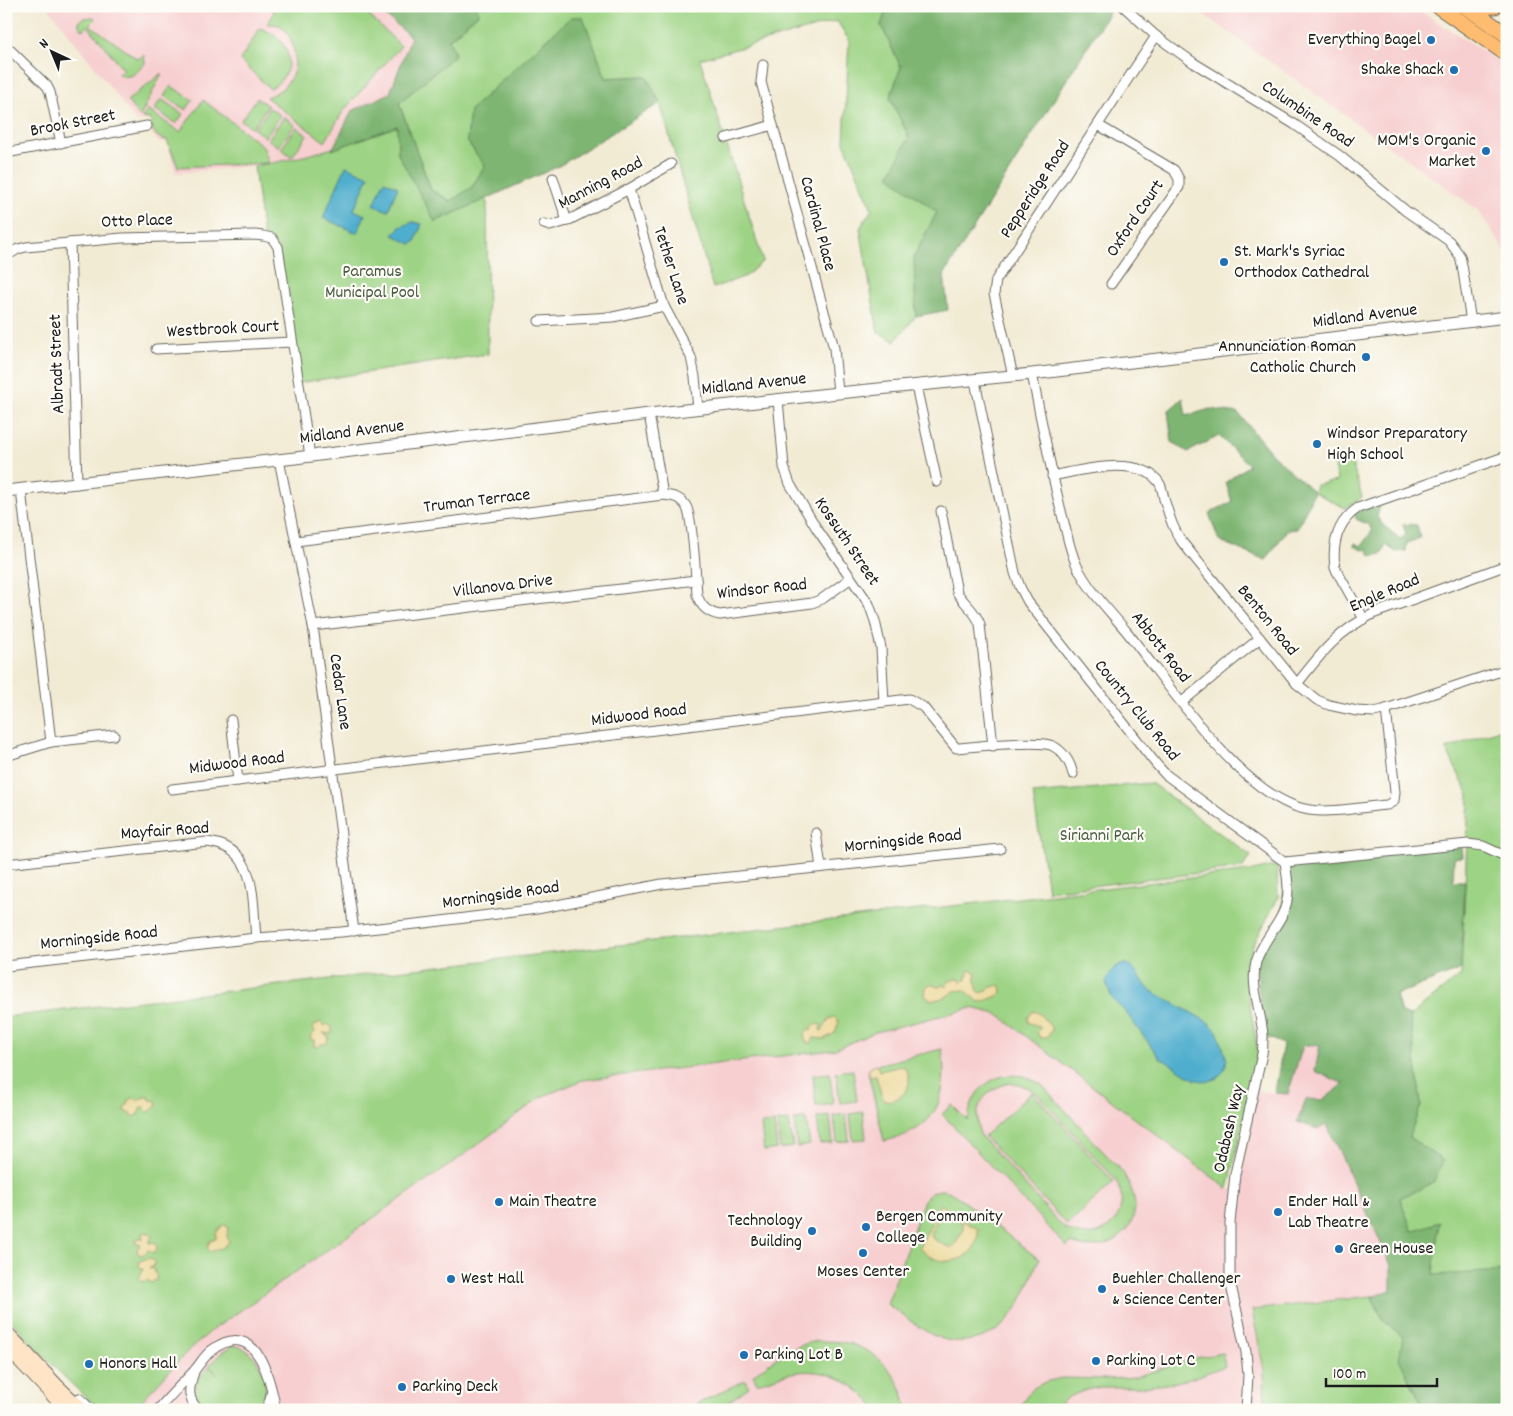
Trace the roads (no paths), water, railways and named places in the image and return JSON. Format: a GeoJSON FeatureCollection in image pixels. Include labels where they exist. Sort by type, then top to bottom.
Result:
{"type":"FeatureCollection","features":[{"type":"Feature","properties":{"kind":"highway"},"geometry":{"type":"LineString","coordinates":[[1438,6],[1507,54]]}},
{"type":"Feature","properties":{"kind":"highway"},"geometry":{"type":"LineString","coordinates":[[1467,7],[1495,6]]}},
{"type":"Feature","properties":{"kind":"highway"},"geometry":{"type":"LineString","coordinates":[[1467,7],[1507,35]]}},
{"type":"Feature","properties":{"kind":"main road"},"geometry":{"type":"LineString","coordinates":[[6,1332],[83,1410]]}},
{"type":"Feature","properties":{"kind":"main road"},"geometry":{"type":"LineString","coordinates":[[6,1347],[66,1410]]}},
{"type":"Feature","properties":{"kind":"main road"},"geometry":{"type":"LineString","coordinates":[[50,1394],[58,1410]]}},
{"type":"Feature","properties":{"kind":"street","name":"Columbine Road"},"geometry":{"type":"LineString","coordinates":[[1123,6],[1156,36],[1194,63],[1294,124],[1333,151],[1406,211],[1449,241],[1460,256],[1471,322]]}},
{"type":"Feature","properties":{"kind":"street","name":"Pepperidge Road"},"geometry":{"type":"LineString","coordinates":[[1013,376],[994,294],[996,280],[1156,36]]}},
{"type":"Feature","properties":{"kind":"street"},"geometry":{"type":"LineString","coordinates":[[6,46],[47,86],[61,143]]}},
{"type":"Feature","properties":{"kind":"street","name":"Cardinal Place"},"geometry":{"type":"LineString","coordinates":[[763,65],[761,82],[834,348],[838,393]]}},
{"type":"Feature","properties":{"kind":"street"},"geometry":{"type":"LineString","coordinates":[[726,138],[773,125]]}},
{"type":"Feature","properties":{"kind":"street","name":"Oxford Court"},"geometry":{"type":"LineString","coordinates":[[1098,125],[1174,170],[1179,179],[1179,187],[1111,284]]}},
{"type":"Feature","properties":{"kind":"street","name":"Brook Street"},"geometry":{"type":"LineString","coordinates":[[6,153],[146,126]]}},
{"type":"Feature","properties":{"kind":"street","name":"Manning Road"},"geometry":{"type":"LineString","coordinates":[[544,224],[550,226],[567,221],[630,189],[672,164]]}},
{"type":"Feature","properties":{"kind":"street"},"geometry":{"type":"LineString","coordinates":[[553,178],[567,221]]}},
{"type":"Feature","properties":{"kind":"street","name":"Tether Lane"},"geometry":{"type":"LineString","coordinates":[[630,189],[664,306],[691,357],[698,409]]}},
{"type":"Feature","properties":{"kind":"street","name":"Otto Place"},"geometry":{"type":"LineString","coordinates":[[6,256],[26,247],[131,238],[255,235],[272,238],[278,247],[281,260],[292,342]]}},
{"type":"Feature","properties":{"kind":"street","name":"Albradt Street"},"geometry":{"type":"LineString","coordinates":[[70,243],[77,484]]}},
{"type":"Feature","properties":{"kind":"street"},"geometry":{"type":"LineString","coordinates":[[539,322],[613,317],[664,306]]}},
{"type":"Feature","properties":{"kind":"street","name":"Midland Avenue"},"geometry":{"type":"LineString","coordinates":[[6,492],[649,414],[838,393],[975,381],[1507,317]]}},
{"type":"Feature","properties":{"kind":"street"},"geometry":{"type":"LineString","coordinates":[[292,342],[310,456]]}},
{"type":"Feature","properties":{"kind":"street","name":"Westbrook Court"},"geometry":{"type":"LineString","coordinates":[[156,349],[292,342]]}},
{"type":"Feature","properties":{"kind":"street","name":"Abbott Road"},"geometry":{"type":"LineString","coordinates":[[1032,374],[1052,476],[1072,553],[1083,578],[1212,740],[1245,773],[1273,795],[1287,803],[1305,809],[1321,811],[1387,805],[1394,801],[1395,792],[1386,709]]}},
{"type":"Feature","properties":{"kind":"street","name":"Country Club Road"},"geometry":{"type":"LineString","coordinates":[[975,381],[1015,573],[1028,602],[1160,769],[1285,862]]}},
{"type":"Feature","properties":{"kind":"street"},"geometry":{"type":"LineString","coordinates":[[916,386],[938,482]]}},
{"type":"Feature","properties":{"kind":"street","name":"Kossuth Street"},"geometry":{"type":"LineString","coordinates":[[778,400],[784,466],[790,484],[817,529],[869,604],[877,627],[881,648],[884,702]]}},
{"type":"Feature","properties":{"kind":"street"},"geometry":{"type":"LineString","coordinates":[[649,414],[663,495]]}},
{"type":"Feature","properties":{"kind":"street"},"geometry":{"type":"LineString","coordinates":[[1364,618],[1335,568],[1336,536],[1344,520],[1358,508],[1507,456]]}},
{"type":"Feature","properties":{"kind":"street","name":"Cedar Lane"},"geometry":{"type":"LineString","coordinates":[[279,460],[313,626],[354,931]]}},
{"type":"Feature","properties":{"kind":"street","name":"Benton Road"},"geometry":{"type":"LineString","coordinates":[[1052,476],[1092,467],[1106,466],[1134,469],[1152,476],[1160,485],[1171,524],[1176,533],[1297,684],[1317,700],[1341,709],[1374,712],[1507,669]]}},
{"type":"Feature","properties":{"kind":"street"},"geometry":{"type":"LineString","coordinates":[[22,490],[51,742]]}},
{"type":"Feature","properties":{"kind":"street","name":"Windsor Road"},"geometry":{"type":"LineString","coordinates":[[663,495],[675,496],[686,507],[697,595],[699,602],[708,611],[720,615],[812,603],[822,599],[850,578]]}},
{"type":"Feature","properties":{"kind":"street","name":"Truman Terrace"},"geometry":{"type":"LineString","coordinates":[[296,541],[663,495]]}},
{"type":"Feature","properties":{"kind":"street"},"geometry":{"type":"LineString","coordinates":[[941,512],[957,592],[960,598],[973,609],[980,624],[993,746]]}},
{"type":"Feature","properties":{"kind":"street","name":"Engle Road"},"geometry":{"type":"LineString","coordinates":[[1297,684],[1333,640],[1364,618],[1483,572],[1507,565]]}},
{"type":"Feature","properties":{"kind":"street","name":"Villanova Drive"},"geometry":{"type":"LineString","coordinates":[[313,626],[696,580]]}},
{"type":"Feature","properties":{"kind":"street"},"geometry":{"type":"LineString","coordinates":[[1182,702],[1260,638]]}},
{"type":"Feature","properties":{"kind":"street","name":"Midwood Road"},"geometry":{"type":"LineString","coordinates":[[172,789],[909,699],[923,706],[956,748],[1034,743],[1051,744],[1064,755],[1069,762],[1073,774]]}},
{"type":"Feature","properties":{"kind":"street"},"geometry":{"type":"LineString","coordinates":[[231,720],[238,781]]}},
{"type":"Feature","properties":{"kind":"street"},"geometry":{"type":"LineString","coordinates":[[6,756],[51,742],[114,735]]}},
{"type":"Feature","properties":{"kind":"street"},"geometry":{"type":"LineString","coordinates":[[816,834],[821,867]]}},
{"type":"Feature","properties":{"kind":"street","name":"Mayfair Road"},"geometry":{"type":"LineString","coordinates":[[6,864],[198,843],[216,843],[232,850],[239,856],[248,871],[256,938]]}},
{"type":"Feature","properties":{"kind":"street"},"geometry":{"type":"LineString","coordinates":[[1285,862],[1468,844],[1483,846],[1507,857]]}},
{"type":"Feature","properties":{"kind":"street","name":"Morningside Road"},"geometry":{"type":"LineString","coordinates":[[6,966],[256,938],[354,931],[537,909],[662,884],[1000,849]]}},
{"type":"Feature","properties":{"kind":"street","name":"Odabash Way"},"geometry":{"type":"LineString","coordinates":[[1246,1410],[1248,1375],[1246,1352],[1230,1281],[1230,1223],[1236,1174],[1262,1054],[1263,1034],[1254,981],[1256,963],[1262,947],[1282,915],[1287,902],[1288,886],[1285,862]]}},
{"type":"Feature","properties":{"kind":"street"},"geometry":{"type":"LineString","coordinates":[[158,1410],[211,1350],[226,1343],[236,1342],[244,1343],[260,1356],[271,1386],[276,1410]]}},
{"type":"Feature","properties":{"kind":"street"},"geometry":{"type":"LineString","coordinates":[[195,1370],[190,1384],[190,1395],[192,1404],[199,1410]]}},
{"type":"Feature","properties":{"kind":"street"},"geometry":{"type":"LineString","coordinates":[[51,1379],[68,1388],[92,1410]]}},
{"type":"Feature","properties":{"kind":"street"},"geometry":{"type":"LineString","coordinates":[[265,1410],[270,1400],[271,1386]]}},
{"type":"Feature","properties":{"kind":"water"},"geometry":{"type":"Polygon","coordinates":[[[346,166],[369,176],[354,210],[365,215],[357,233],[323,218],[346,166]]]}},
{"type":"Feature","properties":{"kind":"water"},"geometry":{"type":"Polygon","coordinates":[[[384,181],[398,187],[388,211],[374,205],[384,181]]]}},
{"type":"Feature","properties":{"kind":"water"},"geometry":{"type":"Polygon","coordinates":[[[413,222],[422,224],[415,242],[411,244],[393,235],[400,227],[413,222]]]}},
{"type":"Feature","properties":{"kind":"water"},"geometry":{"type":"Polygon","coordinates":[[[1126,964],[1150,990],[1208,1022],[1217,1031],[1227,1059],[1224,1071],[1217,1078],[1207,1082],[1194,1079],[1159,1057],[1127,1014],[1112,998],[1106,983],[1113,969],[1126,964]]]}},
{"type":"Feature","properties":{"kind":"place","name":"Everything Bagel"},"geometry":{"type":"Point","coordinates":[1431,40]}},
{"type":"Feature","properties":{"kind":"place","name":"Shake Shack"},"geometry":{"type":"Point","coordinates":[1454,70]}},
{"type":"Feature","properties":{"kind":"place","name":"MOM's Organic Market"},"geometry":{"type":"Point","coordinates":[1486,151]}},
{"type":"Feature","properties":{"kind":"place","name":"St. Mark's Syriac Orthodox Cathedral"},"geometry":{"type":"Point","coordinates":[1224,262]}},
{"type":"Feature","properties":{"kind":"place","name":"Annunciation Roman Catholic Church"},"geometry":{"type":"Point","coordinates":[1366,357]}},
{"type":"Feature","properties":{"kind":"place","name":"Windsor Preparatory High School"},"geometry":{"type":"Point","coordinates":[1317,444]}},
{"type":"Feature","properties":{"kind":"place","name":"Main Theatre"},"geometry":{"type":"Point","coordinates":[499,1202]}},
{"type":"Feature","properties":{"kind":"place","name":"Ender Hall & Lab Theatre"},"geometry":{"type":"Point","coordinates":[1278,1212]}},
{"type":"Feature","properties":{"kind":"place","name":"Bergen Community College"},"geometry":{"type":"Point","coordinates":[866,1227]}},
{"type":"Feature","properties":{"kind":"place","name":"Technology Building"},"geometry":{"type":"Point","coordinates":[812,1231]}},
{"type":"Feature","properties":{"kind":"place","name":"Green House"},"geometry":{"type":"Point","coordinates":[1339,1249]}},
{"type":"Feature","properties":{"kind":"place","name":"Moses Center"},"geometry":{"type":"Point","coordinates":[863,1253]}},
{"type":"Feature","properties":{"kind":"place","name":"West Hall"},"geometry":{"type":"Point","coordinates":[451,1279]}},
{"type":"Feature","properties":{"kind":"place","name":"Buehler Challenger & Science Center"},"geometry":{"type":"Point","coordinates":[1102,1289]}},
{"type":"Feature","properties":{"kind":"place","name":"Parking Lot B"},"geometry":{"type":"Point","coordinates":[744,1355]}},
{"type":"Feature","properties":{"kind":"place","name":"Parking Lot C"},"geometry":{"type":"Point","coordinates":[1096,1361]}},
{"type":"Feature","properties":{"kind":"place","name":"Honors Hall"},"geometry":{"type":"Point","coordinates":[89,1364]}},
{"type":"Feature","properties":{"kind":"place","name":"Parking Deck"},"geometry":{"type":"Point","coordinates":[402,1387]}},
{"type":"Feature","properties":{"kind":"park label","name":"Paramus Municipal Pool"},"geometry":{"type":"Point","coordinates":[372,282]}},
{"type":"Feature","properties":{"kind":"park label","name":"Sirianni Park"},"geometry":{"type":"Point","coordinates":[1102,836]}}]}
